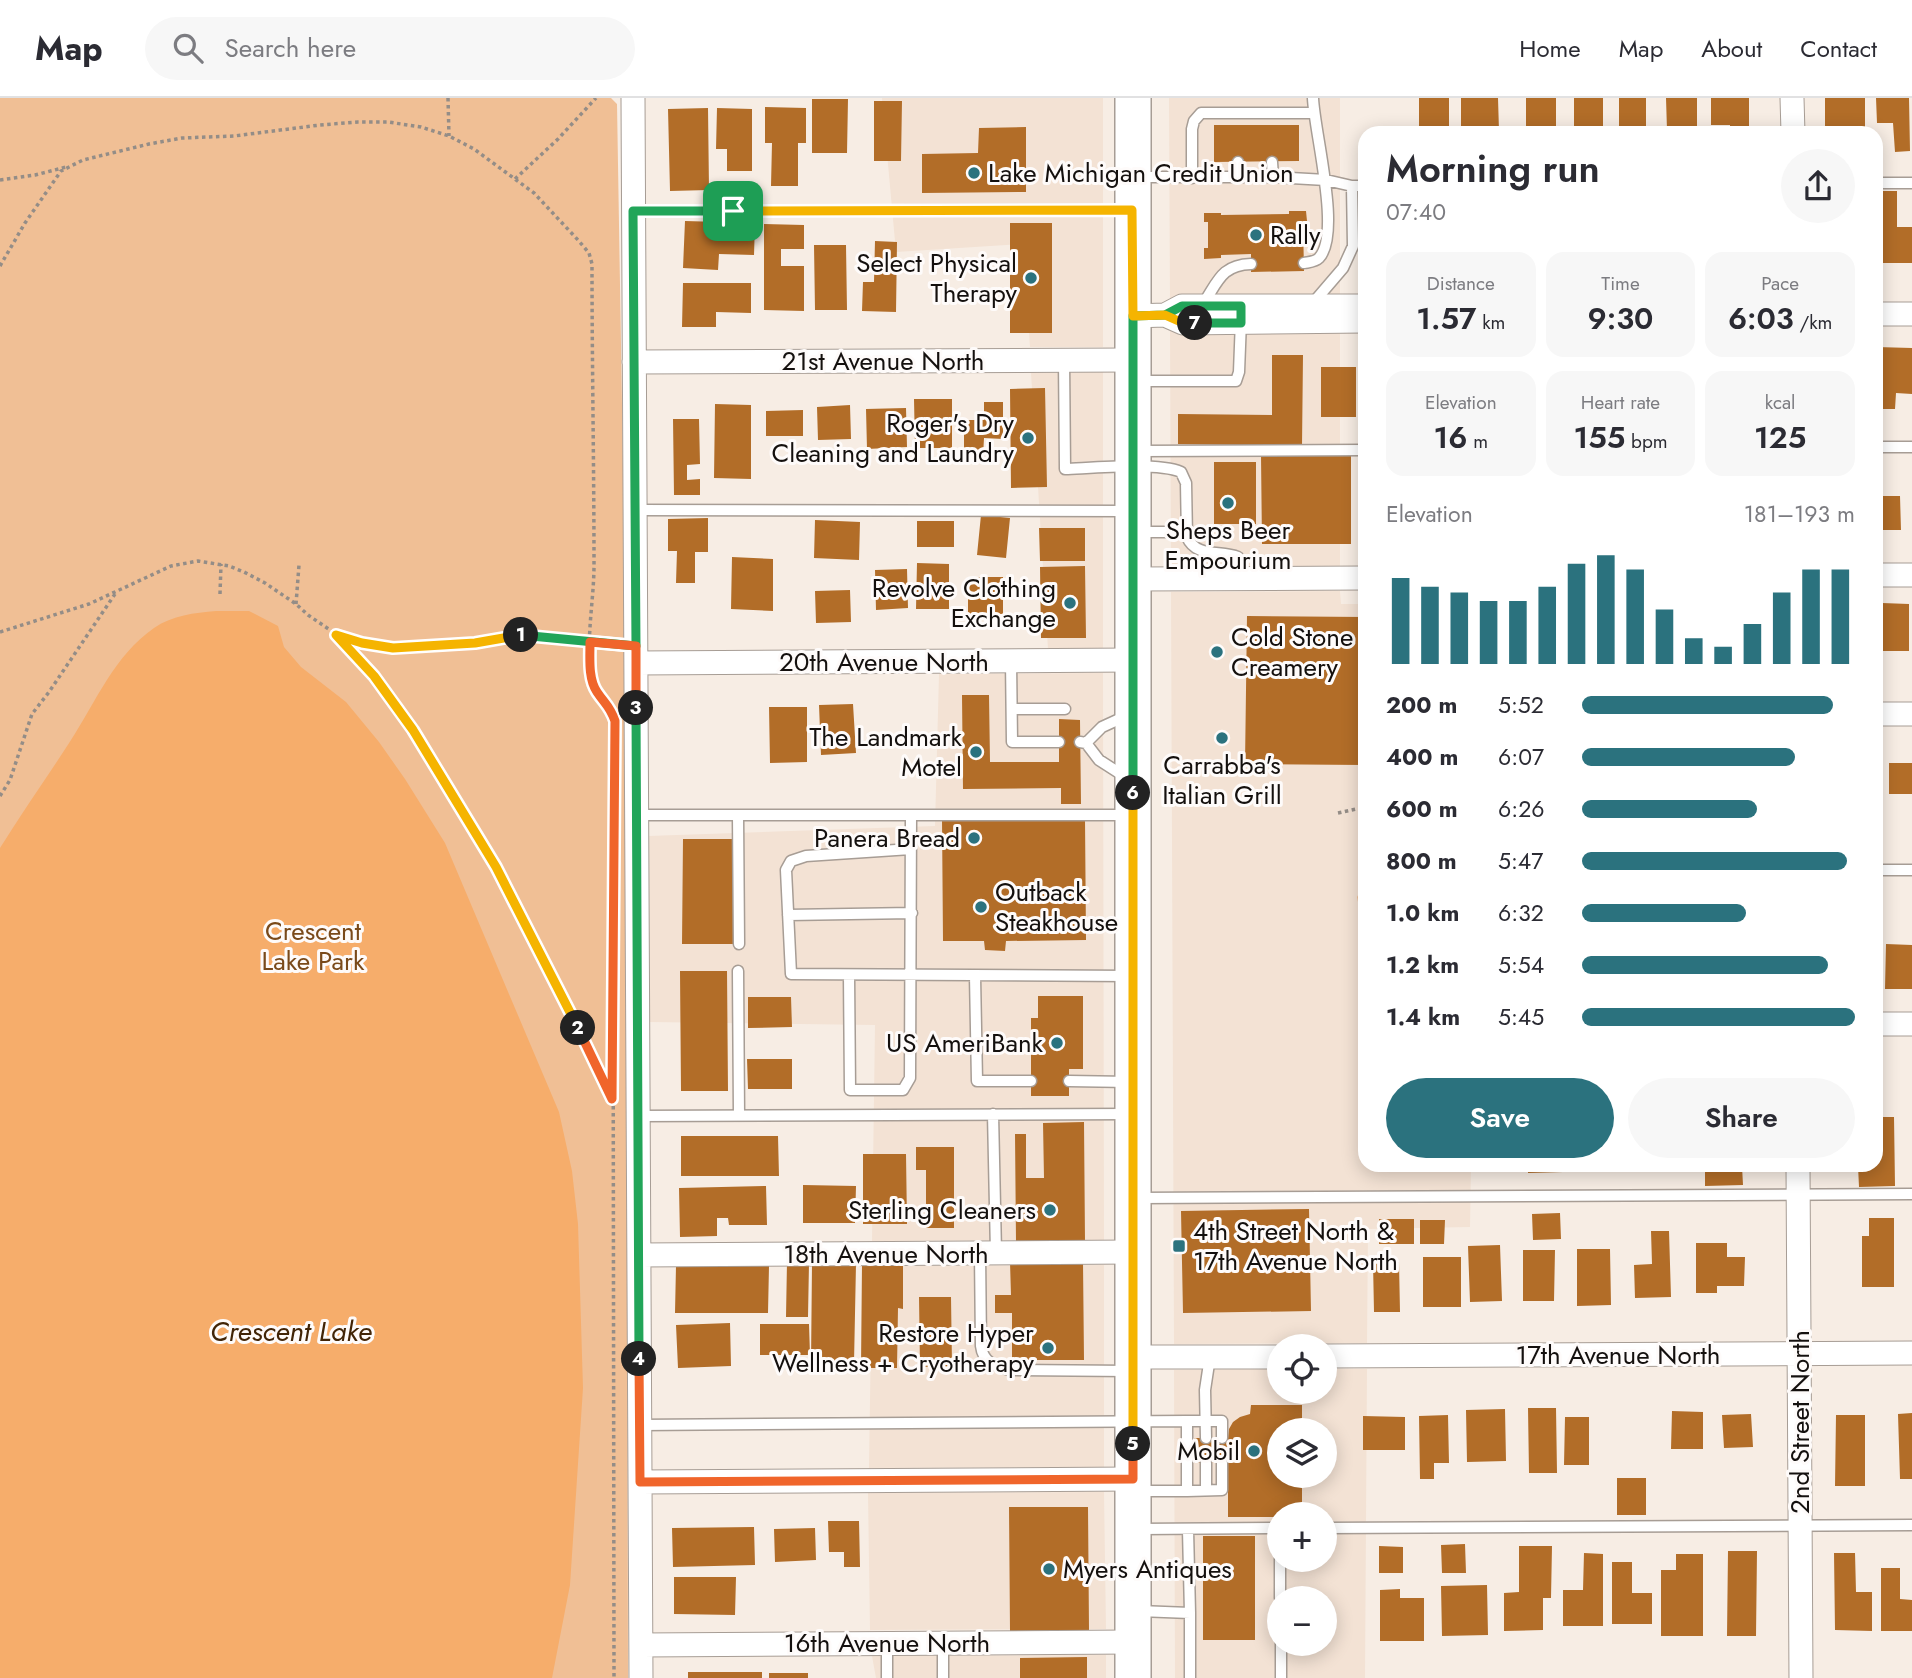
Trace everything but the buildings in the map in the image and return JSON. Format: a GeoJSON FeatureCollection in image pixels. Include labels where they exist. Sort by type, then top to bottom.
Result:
{"type":"FeatureCollection","features":[{"type":"Feature","properties":{"kind":"main road"},"geometry":{"type":"LineString","coordinates":[[1133,98],[1133,193],[1149,316],[1132,370],[1133,1678]]}},
{"type":"Feature","properties":{"kind":"street"},"geometry":{"type":"LineString","coordinates":[[632,98],[641,1678]]}},
{"type":"Feature","properties":{"kind":"street"},"geometry":{"type":"LineString","coordinates":[[1792,98],[1793,126]]}},
{"type":"Feature","properties":{"kind":"street"},"geometry":{"type":"LineString","coordinates":[[1149,316],[1182,306],[1203,306],[1241,314],[1358,321]]}},
{"type":"Feature","properties":{"kind":"street"},"geometry":{"type":"LineString","coordinates":[[1149,316],[1183,323],[1311,306],[1358,306]]}},
{"type":"Feature","properties":{"kind":"street"},"geometry":{"type":"LineString","coordinates":[[1883,314],[1912,314]]}},
{"type":"Feature","properties":{"kind":"street","name":"21st Avenue North"},"geometry":{"type":"LineString","coordinates":[[634,362],[1064,360],[1132,370]]}},
{"type":"Feature","properties":{"kind":"street"},"geometry":{"type":"LineString","coordinates":[[1883,575],[1912,575]]}},
{"type":"Feature","properties":{"kind":"street"},"geometry":{"type":"LineString","coordinates":[[1133,579],[1358,578]]}},
{"type":"Feature","properties":{"kind":"street","name":"20th Avenue North"},"geometry":{"type":"LineString","coordinates":[[636,655],[1011,661],[1133,660]]}},
{"type":"Feature","properties":{"kind":"street"},"geometry":{"type":"LineString","coordinates":[[1883,715],[1912,714]]}},
{"type":"Feature","properties":{"kind":"street"},"geometry":{"type":"LineString","coordinates":[[1883,1024],[1912,1024]]}},
{"type":"Feature","properties":{"kind":"street","name":"2nd Street North"},"geometry":{"type":"LineString","coordinates":[[1798,1172],[1801,1678]]}},
{"type":"Feature","properties":{"kind":"street","name":"18th Avenue North"},"geometry":{"type":"LineString","coordinates":[[639,1255],[1133,1252]]}},
{"type":"Feature","properties":{"kind":"street","name":"17th Avenue North"},"geometry":{"type":"LineString","coordinates":[[1337,1356],[1912,1353]]}},
{"type":"Feature","properties":{"kind":"street"},"geometry":{"type":"LineString","coordinates":[[1133,1364],[1210,1357],[1267,1357]]}},
{"type":"Feature","properties":{"kind":"street"},"geometry":{"type":"LineString","coordinates":[[640,1482],[1133,1485]]}},
{"type":"Feature","properties":{"kind":"street","name":"16th Avenue North"},"geometry":{"type":"LineString","coordinates":[[641,1644],[943,1643],[1133,1626]]}},
{"type":"Feature","properties":{"kind":"lane"},"geometry":{"type":"LineString","coordinates":[[1304,263],[1320,257],[1328,236],[1326,180],[1313,113],[1313,98]]}},
{"type":"Feature","properties":{"kind":"lane"},"geometry":{"type":"LineString","coordinates":[[1192,178],[1192,129],[1194,121],[1201,113],[1239,113],[1273,119],[1313,113]]}},
{"type":"Feature","properties":{"kind":"lane"},"geometry":{"type":"LineString","coordinates":[[1239,113],[1239,125]]}},
{"type":"Feature","properties":{"kind":"lane"},"geometry":{"type":"LineString","coordinates":[[1238,162],[1238,177]]}},
{"type":"Feature","properties":{"kind":"lane"},"geometry":{"type":"LineString","coordinates":[[1272,162],[1273,177]]}},
{"type":"Feature","properties":{"kind":"lane"},"geometry":{"type":"LineString","coordinates":[[633,211],[1133,193],[1192,178],[1273,177],[1326,180],[1358,186]]}},
{"type":"Feature","properties":{"kind":"lane"},"geometry":{"type":"LineString","coordinates":[[1883,183],[1912,183]]}},
{"type":"Feature","properties":{"kind":"lane"},"geometry":{"type":"LineString","coordinates":[[1311,306],[1343,268],[1353,246],[1352,186]]}},
{"type":"Feature","properties":{"kind":"lane"},"geometry":{"type":"LineString","coordinates":[[1203,306],[1225,272],[1236,264],[1251,264]]}},
{"type":"Feature","properties":{"kind":"lane"},"geometry":{"type":"LineString","coordinates":[[1132,370],[1236,381],[1239,372],[1241,314]]}},
{"type":"Feature","properties":{"kind":"lane"},"geometry":{"type":"LineString","coordinates":[[1064,360],[1065,469],[1133,459],[1358,450]]}},
{"type":"Feature","properties":{"kind":"lane"},"geometry":{"type":"LineString","coordinates":[[1883,447],[1912,447]]}},
{"type":"Feature","properties":{"kind":"lane"},"geometry":{"type":"LineString","coordinates":[[1133,459],[1183,474],[1186,483],[1188,540],[1196,549],[1238,557],[1240,579]]}},
{"type":"Feature","properties":{"kind":"lane"},"geometry":{"type":"LineString","coordinates":[[635,510],[1133,522],[1188,532]]}},
{"type":"Feature","properties":{"kind":"lane"},"geometry":{"type":"LineString","coordinates":[[1011,661],[1012,742],[1059,742]]}},
{"type":"Feature","properties":{"kind":"lane"},"geometry":{"type":"LineString","coordinates":[[1012,709],[1065,709]]}},
{"type":"Feature","properties":{"kind":"lane"},"geometry":{"type":"LineString","coordinates":[[1133,713],[1102,727],[1083,743],[1133,798]]}},
{"type":"Feature","properties":{"kind":"lane"},"geometry":{"type":"LineString","coordinates":[[636,815],[911,815],[1133,798]]}},
{"type":"Feature","properties":{"kind":"lane"},"geometry":{"type":"LineString","coordinates":[[738,815],[740,943]]}},
{"type":"Feature","properties":{"kind":"lane"},"geometry":{"type":"LineString","coordinates":[[849,975],[850,1090],[903,1090],[910,1078],[911,815]]}},
{"type":"Feature","properties":{"kind":"lane"},"geometry":{"type":"LineString","coordinates":[[911,849],[806,856],[791,861],[786,870],[791,974],[1133,976]]}},
{"type":"Feature","properties":{"kind":"lane"},"geometry":{"type":"LineString","coordinates":[[1883,870],[1912,870]]}},
{"type":"Feature","properties":{"kind":"lane"},"geometry":{"type":"LineString","coordinates":[[788,915],[912,913]]}},
{"type":"Feature","properties":{"kind":"lane"},"geometry":{"type":"LineString","coordinates":[[738,971],[739,1115]]}},
{"type":"Feature","properties":{"kind":"lane"},"geometry":{"type":"LineString","coordinates":[[975,976],[977,1081],[1031,1080]]}},
{"type":"Feature","properties":{"kind":"lane"},"geometry":{"type":"LineString","coordinates":[[1069,1080],[1133,1098]]}},
{"type":"Feature","properties":{"kind":"lane"},"geometry":{"type":"LineString","coordinates":[[638,1116],[993,1114],[1133,1098]]}},
{"type":"Feature","properties":{"kind":"lane"},"geometry":{"type":"LineString","coordinates":[[993,1114],[982,1354],[987,1361],[1010,1370],[1133,1364]]}},
{"type":"Feature","properties":{"kind":"lane"},"geometry":{"type":"LineString","coordinates":[[1133,1198],[1912,1194]]}},
{"type":"Feature","properties":{"kind":"lane"},"geometry":{"type":"LineString","coordinates":[[1206,1437],[1205,1390],[1210,1357]]}},
{"type":"Feature","properties":{"kind":"lane"},"geometry":{"type":"LineString","coordinates":[[1186,1490],[1187,1421]]}},
{"type":"Feature","properties":{"kind":"lane"},"geometry":{"type":"LineString","coordinates":[[640,1424],[1222,1421],[1222,1437]]}},
{"type":"Feature","properties":{"kind":"lane"},"geometry":{"type":"LineString","coordinates":[[1206,1464],[1206,1490]]}},
{"type":"Feature","properties":{"kind":"lane"},"geometry":{"type":"LineString","coordinates":[[1133,1485],[1222,1490],[1222,1464]]}},
{"type":"Feature","properties":{"kind":"lane"},"geometry":{"type":"LineString","coordinates":[[1337,1528],[1912,1525]]}},
{"type":"Feature","properties":{"kind":"lane"},"geometry":{"type":"LineString","coordinates":[[1133,1529],[1267,1528]]}},
{"type":"Feature","properties":{"kind":"lane"},"geometry":{"type":"LineString","coordinates":[[1188,1530],[1190,1678]]}},
{"type":"Feature","properties":{"kind":"lane"},"geometry":{"type":"LineString","coordinates":[[1133,1626],[1190,1613]]}},
{"type":"Feature","properties":{"kind":"lane"},"geometry":{"type":"LineString","coordinates":[[887,1643],[887,1676]]}},
{"type":"Feature","properties":{"kind":"lane"},"geometry":{"type":"LineString","coordinates":[[943,1643],[943,1678]]}},
{"type":"Feature","properties":{"kind":"lane"},"geometry":{"type":"LineString","coordinates":[[1281,1656],[1281,1678]]}},
{"type":"Feature","properties":{"kind":"path"},"geometry":{"type":"LineString","coordinates":[[448,98],[449,136]]}},
{"type":"Feature","properties":{"kind":"path"},"geometry":{"type":"LineString","coordinates":[[515,179],[558,139],[596,98]]}},
{"type":"Feature","properties":{"kind":"path"},"geometry":{"type":"LineString","coordinates":[[0,266],[44,193],[61,171],[83,160],[171,140],[234,136],[320,125],[388,122],[421,127],[449,136],[474,149],[534,193],[562,220],[589,253],[592,264],[594,569],[591,676],[596,690],[610,707],[615,721]]}},
{"type":"Feature","properties":{"kind":"path"},"geometry":{"type":"LineString","coordinates":[[0,180],[74,165]]}},
{"type":"Feature","properties":{"kind":"path"},"geometry":{"type":"LineString","coordinates":[[0,632],[116,593],[171,566],[198,561],[221,564],[244,572],[296,604],[336,635],[374,676],[413,730],[490,857],[612,1099]]}},
{"type":"Feature","properties":{"kind":"path"},"geometry":{"type":"LineString","coordinates":[[220,594],[221,564]]}},
{"type":"Feature","properties":{"kind":"path"},"geometry":{"type":"LineString","coordinates":[[296,604],[299,565]]}},
{"type":"Feature","properties":{"kind":"path"},"geometry":{"type":"LineString","coordinates":[[0,796],[10,780],[32,714],[116,593]]}},
{"type":"Feature","properties":{"kind":"path"},"geometry":{"type":"LineString","coordinates":[[336,635],[393,648],[475,643],[519,635],[590,642],[636,655]]}},
{"type":"Feature","properties":{"kind":"path"},"geometry":{"type":"LineString","coordinates":[[1338,813],[1358,809]]}},
{"type":"Feature","properties":{"kind":"path"},"geometry":{"type":"LineString","coordinates":[[613,897],[614,1678]]}},
{"type":"Feature","properties":{"kind":"shaded area"},"geometry":{"type":"Polygon","coordinates":[[[882,98],[1103,98],[1103,347],[1030,347],[1023,244],[896,252],[882,98]]]}},
{"type":"Feature","properties":{"kind":"shaded area"},"geometry":{"type":"Polygon","coordinates":[[[1169,98],[1340,98],[1340,302],[1170,303],[1169,98]]]}},
{"type":"Feature","properties":{"kind":"shaded area"},"geometry":{"type":"Polygon","coordinates":[[[1170,328],[1340,328],[1340,566],[1171,567],[1170,328]]]}},
{"type":"Feature","properties":{"kind":"shaded area"},"geometry":{"type":"Polygon","coordinates":[[[1103,372],[1103,648],[1048,649],[1031,373],[1103,372]]]}},
{"type":"Feature","properties":{"kind":"shaded area"},"geometry":{"type":"Polygon","coordinates":[[[1340,591],[1341,604],[1358,604],[1358,1172],[1471,1172],[1470,1227],[1368,1229],[1367,1343],[1337,1343],[1337,1334],[1267,1334],[1267,1344],[1174,1344],[1171,592],[1340,591]]]}},
{"type":"Feature","properties":{"kind":"shaded area"},"geometry":{"type":"Polygon","coordinates":[[[1103,673],[1104,1240],[872,1241],[875,1025],[649,1022],[648,836],[935,826],[939,674],[1103,673]]]}},
{"type":"Feature","properties":{"kind":"shaded area"},"geometry":{"type":"Polygon","coordinates":[[[1104,1265],[1104,1467],[869,1468],[872,1266],[1104,1265]]]}},
{"type":"Feature","properties":{"kind":"shaded area"},"geometry":{"type":"Polygon","coordinates":[[[1267,1369],[1267,1404],[1337,1404],[1337,1369],[1367,1369],[1365,1678],[1175,1678],[1174,1370],[1267,1369]]]}},
{"type":"Feature","properties":{"kind":"shaded area"},"geometry":{"type":"Polygon","coordinates":[[[1104,1492],[1106,1629],[870,1630],[868,1493],[1104,1492]]]}},
{"type":"Feature","properties":{"kind":"shaded area"},"geometry":{"type":"Polygon","coordinates":[[[1106,1655],[1106,1678],[876,1678],[872,1656],[1106,1655]]]}},
{"type":"Feature","properties":{"kind":"green space","name":"Crescent Lake Park"},"geometry":{"type":"Polygon","coordinates":[[[0,98],[611,98],[617,104],[626,646],[628,1678],[0,1678],[0,98]]]}},
{"type":"Feature","properties":{"kind":"water","name":"Crescent Lake"},"geometry":{"type":"Polygon","coordinates":[[[216,611],[249,611],[278,626],[284,647],[301,667],[346,702],[405,779],[445,843],[559,1112],[572,1171],[578,1224],[583,1388],[570,1585],[552,1678],[0,1678],[0,848],[107,680],[128,652],[154,628],[169,620],[216,611]]]}},
{"type":"Feature","properties":{"kind":"place","name":"Lake Michigan Credit Union"},"geometry":{"type":"Point","coordinates":[974,173]}},
{"type":"Feature","properties":{"kind":"place","name":"Rally"},"geometry":{"type":"Point","coordinates":[1256,235]}},
{"type":"Feature","properties":{"kind":"place","name":"Select Physical Therapy"},"geometry":{"type":"Point","coordinates":[1031,278]}},
{"type":"Feature","properties":{"kind":"place","name":"Roger's Dry Cleaning and Laundry"},"geometry":{"type":"Point","coordinates":[1028,438]}},
{"type":"Feature","properties":{"kind":"place","name":"Sheps Beer Empourium"},"geometry":{"type":"Point","coordinates":[1228,503]}},
{"type":"Feature","properties":{"kind":"place","name":"Revolve Clothing Exchange"},"geometry":{"type":"Point","coordinates":[1070,603]}},
{"type":"Feature","properties":{"kind":"place","name":"Cold Stone Creamery"},"geometry":{"type":"Point","coordinates":[1217,652]}},
{"type":"Feature","properties":{"kind":"place","name":"Carrabba's Italian Grill"},"geometry":{"type":"Point","coordinates":[1222,738]}},
{"type":"Feature","properties":{"kind":"place","name":"The Landmark Motel"},"geometry":{"type":"Point","coordinates":[976,752]}},
{"type":"Feature","properties":{"kind":"place","name":"Panera Bread"},"geometry":{"type":"Point","coordinates":[974,838]}},
{"type":"Feature","properties":{"kind":"place","name":"Outback Steakhouse"},"geometry":{"type":"Point","coordinates":[981,907]}},
{"type":"Feature","properties":{"kind":"place","name":"US AmeriBank"},"geometry":{"type":"Point","coordinates":[1057,1043]}},
{"type":"Feature","properties":{"kind":"place","name":"Sterling Cleaners"},"geometry":{"type":"Point","coordinates":[1050,1210]}},
{"type":"Feature","properties":{"kind":"place","name":"4th Street North & 17th Avenue North"},"geometry":{"type":"Point","coordinates":[1179,1246]}},
{"type":"Feature","properties":{"kind":"place","name":"Restore Hyper Wellness + Cryotherapy"},"geometry":{"type":"Point","coordinates":[1048,1348]}},
{"type":"Feature","properties":{"kind":"place","name":"Mobil"},"geometry":{"type":"Point","coordinates":[1254,1451]}},
{"type":"Feature","properties":{"kind":"place","name":"Myers Antiques"},"geometry":{"type":"Point","coordinates":[1049,1569]}},
{"type":"Feature","properties":{"kind":"route"},"geometry":{"type":"LineString","coordinates":[[733,211],[633,211],[636,646],[590,642],[552,637],[519,635],[475,643],[393,648],[336,635],[391,697],[496,867],[612,1099],[615,721],[610,707],[596,690],[591,676],[590,642],[608,643],[636,646],[640,1482],[1133,1479],[1133,316],[1165,315],[1182,306],[1241,306],[1241,323],[1183,323],[1165,315],[1133,316],[1132,210],[733,211]]}}]}
